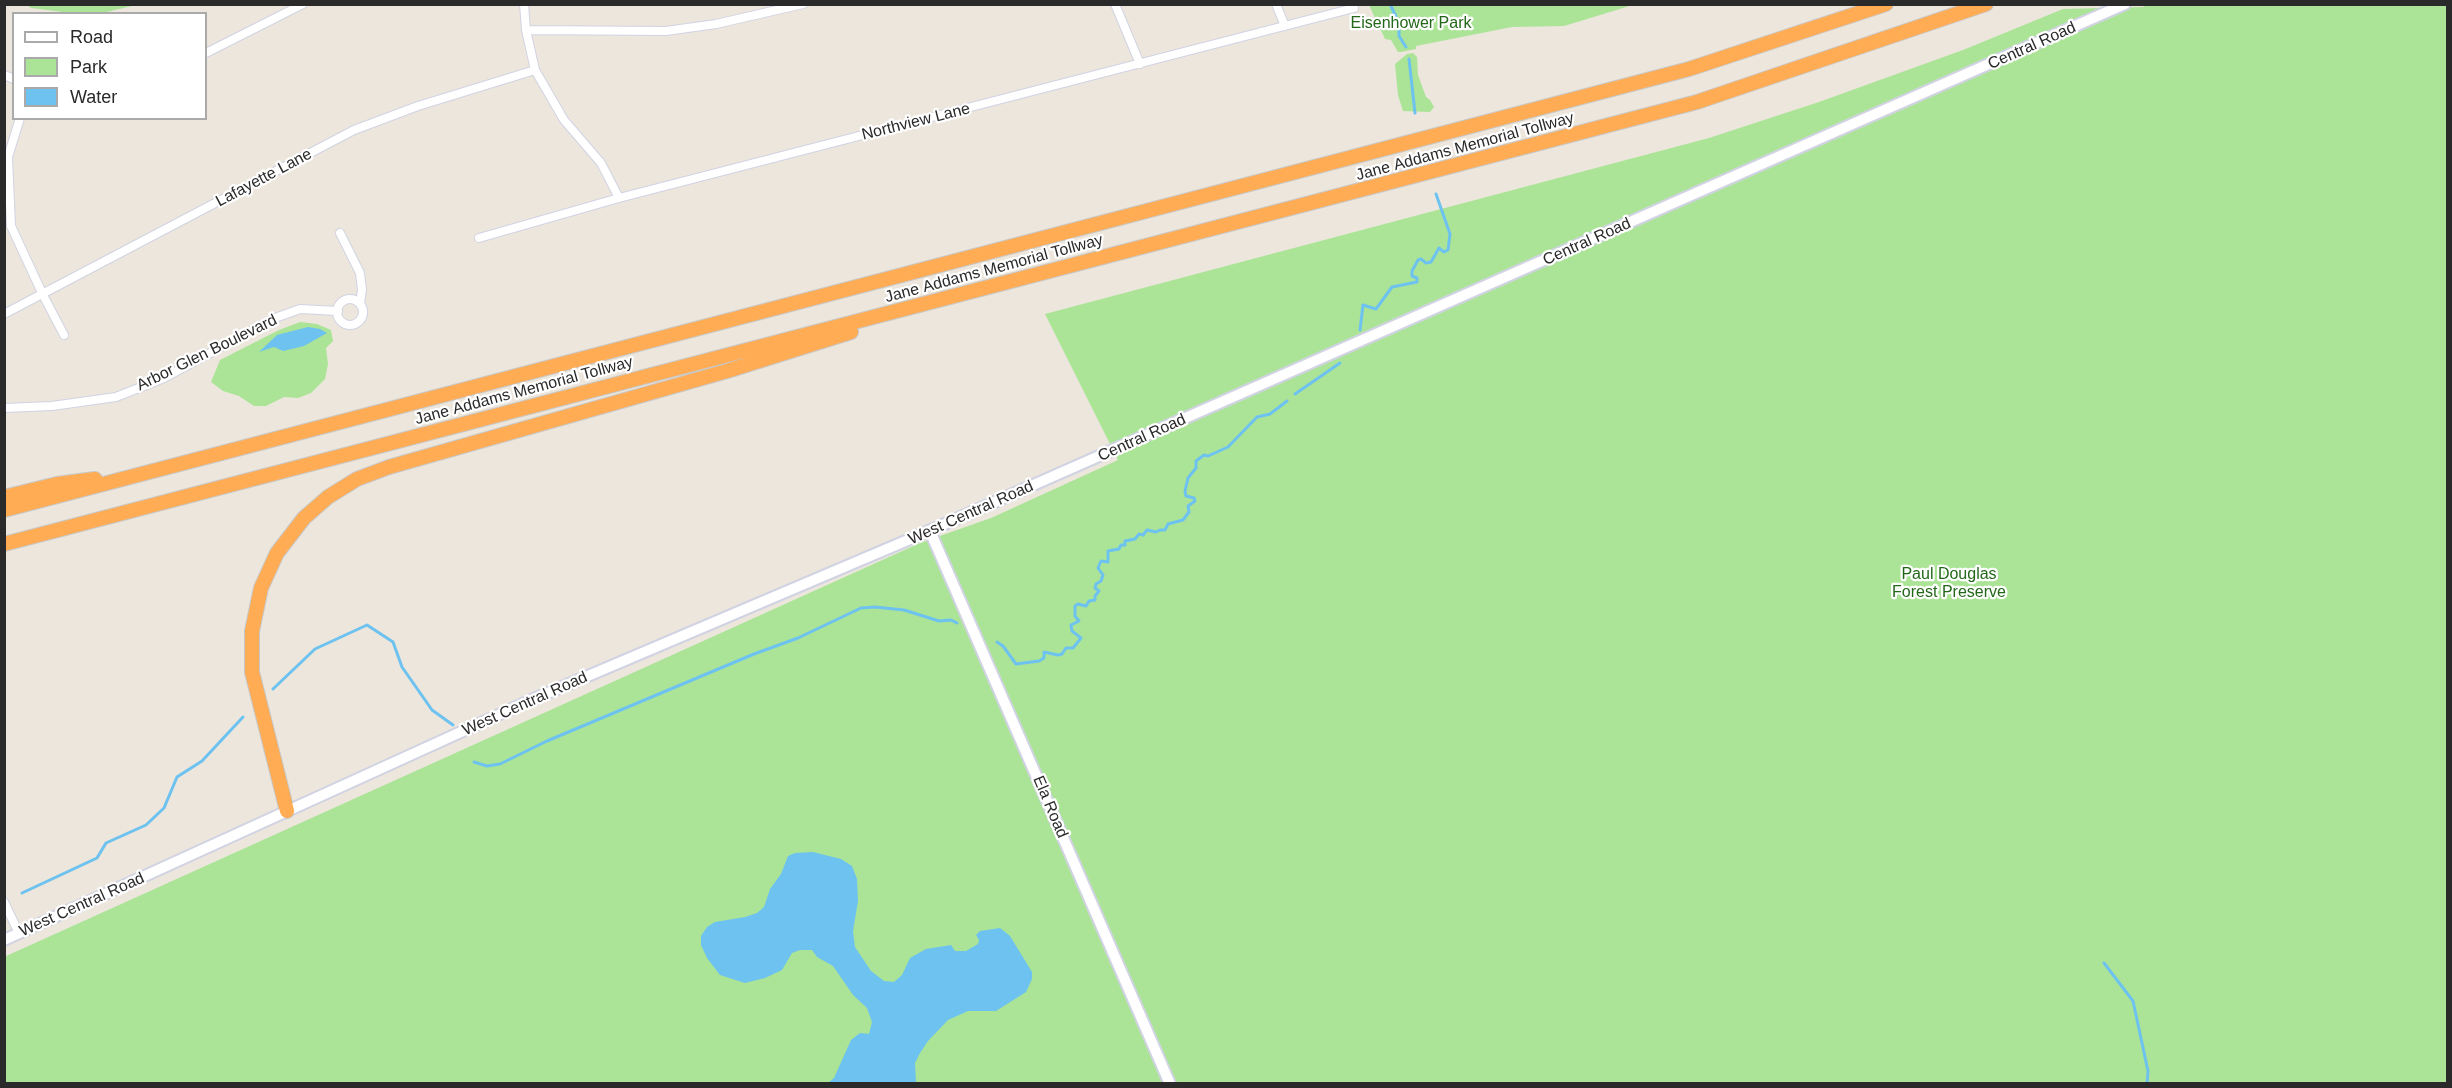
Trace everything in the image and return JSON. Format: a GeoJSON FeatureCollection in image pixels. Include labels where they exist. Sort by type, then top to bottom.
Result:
{"type":"FeatureCollection","features":[{"type":"Feature","properties":{"kind":"highway","name":"Jane Addams Memorial Tollway"},"geometry":{"type":"LineString","coordinates":[[4,510],[1689,69],[1886,4]]}},
{"type":"Feature","properties":{"kind":"highway","name":"Jane Addams Memorial Tollway"},"geometry":{"type":"LineString","coordinates":[[4,544],[1697,102],[1986,4]]}},
{"type":"Feature","properties":{"kind":"highway"},"geometry":{"type":"LineString","coordinates":[[288,811],[252,672],[252,631],[261,588],[277,553],[304,518],[328,497],[357,479],[389,467],[727,371],[978,290]]}},
{"type":"Feature","properties":{"kind":"highway"},"geometry":{"type":"LineString","coordinates":[[4,497],[57,484],[154,471]]}},
{"type":"Feature","properties":{"kind":"street"},"geometry":{"type":"LineString","coordinates":[[207,52],[303,4]]}},
{"type":"Feature","properties":{"kind":"street"},"geometry":{"type":"LineString","coordinates":[[524,4],[526,30],[535,70],[564,120],[601,163],[619,198]]}},
{"type":"Feature","properties":{"kind":"street"},"geometry":{"type":"LineString","coordinates":[[526,30],[666,31],[726,22],[803,4]]}},
{"type":"Feature","properties":{"kind":"street"},"geometry":{"type":"LineString","coordinates":[[1115,4],[1140,64]]}},
{"type":"Feature","properties":{"kind":"street"},"geometry":{"type":"LineString","coordinates":[[1276,4],[1285,26]]}},
{"type":"Feature","properties":{"kind":"street","name":"Central Road"},"geometry":{"type":"LineString","coordinates":[[1049,479],[2125,4]]}},
{"type":"Feature","properties":{"kind":"street","name":"Northview Lane"},"geometry":{"type":"LineString","coordinates":[[479,238],[619,198],[1354,8]]}},
{"type":"Feature","properties":{"kind":"street","name":"Lafayette Lane"},"geometry":{"type":"LineString","coordinates":[[4,314],[354,130],[418,106],[535,70]]}},
{"type":"Feature","properties":{"kind":"street"},"geometry":{"type":"LineString","coordinates":[[19,120],[8,157],[11,226],[64,335]]}},
{"type":"Feature","properties":{"kind":"street","name":"Arbor Glen Boulevard"},"geometry":{"type":"LineString","coordinates":[[338,311],[342,322],[354,324],[363,315],[360,303],[360,273],[340,233]]}},
{"type":"Feature","properties":{"kind":"street","name":"Arbor Glen Boulevard"},"geometry":{"type":"LineString","coordinates":[[338,311],[345,300],[360,303]]}},
{"type":"Feature","properties":{"kind":"street","name":"Arbor Glen Boulevard"},"geometry":{"type":"LineString","coordinates":[[4,408],[52,406],[116,397],[164,378],[275,318],[300,309],[338,311]]}},
{"type":"Feature","properties":{"kind":"street","name":"West Central Road"},"geometry":{"type":"LineString","coordinates":[[4,940],[519,706],[1049,479]]}},
{"type":"Feature","properties":{"kind":"street","name":"Ela Road"},"geometry":{"type":"LineString","coordinates":[[930,531],[1170,1083]]}},
{"type":"Feature","properties":{"kind":"street"},"geometry":{"type":"LineString","coordinates":[[4,902],[19,933]]}},
{"type":"Feature","properties":{"kind":"green space","name":"Paul Douglas Forest Preserve"},"geometry":{"type":"Polygon","coordinates":[[[2148,4],[2447,5],[2447,1083],[5,1083],[4,957],[920,543],[991,518],[1118,460],[1045,314],[1709,138],[1819,102],[1963,50],[2063,9],[2143,7],[2148,4]]]}},
{"type":"Feature","properties":{"kind":"green space"},"geometry":{"type":"Polygon","coordinates":[[[27,5],[136,5],[106,12],[63,12],[31,8],[27,5]]]}},
{"type":"Feature","properties":{"kind":"green space","name":"Eisenhower Park"},"geometry":{"type":"Polygon","coordinates":[[[1369,5],[1633,5],[1564,26],[1512,27],[1416,46],[1416,49],[1398,52],[1391,40],[1385,39],[1369,5]]]}},
{"type":"Feature","properties":{"kind":"green space"},"geometry":{"type":"Polygon","coordinates":[[[1413,53],[1417,57],[1418,75],[1426,97],[1434,107],[1430,112],[1403,111],[1398,95],[1395,64],[1407,54],[1413,53]]]}},
{"type":"Feature","properties":{"kind":"green space"},"geometry":{"type":"Polygon","coordinates":[[[300,322],[317,324],[331,330],[333,341],[326,348],[328,364],[325,379],[311,393],[298,398],[284,397],[266,406],[254,406],[239,396],[223,391],[211,382],[220,360],[300,322]]]}},
{"type":"Feature","properties":{"kind":"water"},"geometry":{"type":"Polygon","coordinates":[[[308,327],[327,333],[304,346],[283,351],[274,347],[259,352],[277,335],[308,327]]]}},
{"type":"Feature","properties":{"kind":"water"},"geometry":{"type":"Polygon","coordinates":[[[813,852],[841,859],[852,866],[857,879],[858,901],[853,931],[855,947],[871,971],[884,981],[894,982],[902,975],[910,958],[926,949],[951,945],[955,951],[966,951],[978,944],[979,940],[976,935],[980,931],[1000,928],[1010,936],[1032,972],[1032,979],[1026,992],[996,1011],[968,1011],[948,1020],[920,1053],[915,1063],[916,1083],[828,1083],[834,1078],[851,1040],[860,1033],[869,1034],[872,1022],[867,1008],[853,995],[833,966],[817,957],[812,950],[800,950],[792,953],[782,970],[765,978],[745,983],[720,975],[707,958],[701,945],[701,936],[707,927],[715,922],[745,917],[757,913],[764,907],[770,889],[781,874],[788,856],[795,853],[813,852]]]}},
{"type":"Feature","properties":{"kind":"waterway"},"geometry":{"type":"LineString","coordinates":[[1390,4],[1399,23],[1399,36],[1406,47]]}},
{"type":"Feature","properties":{"kind":"waterway"},"geometry":{"type":"LineString","coordinates":[[1409,59],[1415,113]]}},
{"type":"Feature","properties":{"kind":"waterway"},"geometry":{"type":"LineString","coordinates":[[1360,330],[1363,305],[1376,309],[1392,287],[1417,282],[1417,278],[1412,276],[1412,271],[1418,260],[1431,262],[1439,248],[1444,252],[1448,250],[1450,234],[1436,194]]}},
{"type":"Feature","properties":{"kind":"waterway"},"geometry":{"type":"LineString","coordinates":[[1295,394],[1340,363]]}},
{"type":"Feature","properties":{"kind":"waterway"},"geometry":{"type":"LineString","coordinates":[[997,642],[1003,646],[1016,664],[1039,661],[1044,658],[1044,652],[1058,655],[1062,654],[1066,648],[1073,648],[1081,638],[1072,631],[1071,625],[1079,621],[1075,616],[1075,606],[1078,604],[1086,606],[1089,601],[1095,600],[1099,591],[1095,588],[1096,584],[1101,581],[1103,575],[1098,568],[1101,561],[1108,562],[1108,551],[1119,549],[1121,545],[1125,545],[1125,541],[1135,539],[1147,530],[1156,532],[1165,530],[1168,524],[1183,520],[1189,512],[1188,506],[1195,501],[1194,498],[1186,496],[1185,491],[1188,478],[1196,468],[1196,461],[1204,455],[1208,456],[1228,447],[1257,417],[1270,414],[1287,401]]}},
{"type":"Feature","properties":{"kind":"waterway"},"geometry":{"type":"LineString","coordinates":[[474,762],[487,766],[500,764],[547,741],[754,654],[798,638],[861,608],[904,610],[939,621],[951,620],[957,623]]}},
{"type":"Feature","properties":{"kind":"waterway"},"geometry":{"type":"LineString","coordinates":[[273,689],[315,649],[367,625],[393,642],[402,667],[432,710],[453,725]]}},
{"type":"Feature","properties":{"kind":"waterway"},"geometry":{"type":"LineString","coordinates":[[22,893],[97,858],[106,843],[146,825],[164,808],[177,777],[202,761],[243,717]]}},
{"type":"Feature","properties":{"kind":"waterway"},"geometry":{"type":"LineString","coordinates":[[2104,963],[2133,1001],[2148,1071],[2147,1084]]}}]}
